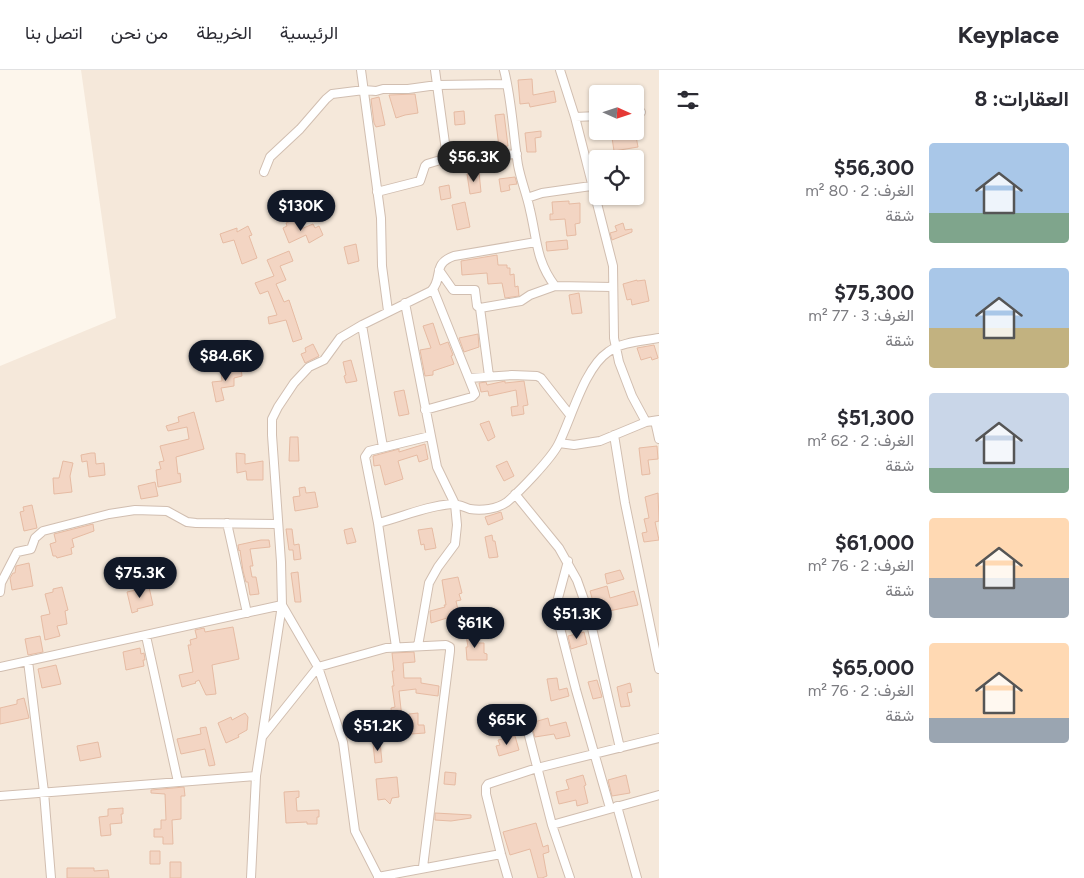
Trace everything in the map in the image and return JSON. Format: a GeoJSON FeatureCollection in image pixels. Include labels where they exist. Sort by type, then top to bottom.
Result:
{"type":"FeatureCollection","features":[{"type":"Feature","properties":{"kind":"street"},"geometry":{"type":"LineString","coordinates":[[360,70],[381,224],[382,266],[388,311]]}},
{"type":"Feature","properties":{"kind":"street"},"geometry":{"type":"LineString","coordinates":[[435,70],[447,158]]}},
{"type":"Feature","properties":{"kind":"street"},"geometry":{"type":"LineString","coordinates":[[504,70],[517,154],[536,242],[543,270],[555,286]]}},
{"type":"Feature","properties":{"kind":"street"},"geometry":{"type":"LineString","coordinates":[[560,70],[575,117],[589,177]]}},
{"type":"Feature","properties":{"kind":"street"},"geometry":{"type":"LineString","coordinates":[[264,172],[270,157],[300,129],[332,94],[364,90],[408,89],[437,85],[507,84]]}},
{"type":"Feature","properties":{"kind":"street"},"geometry":{"type":"LineString","coordinates":[[575,117],[589,116]]}},
{"type":"Feature","properties":{"kind":"street"},"geometry":{"type":"LineString","coordinates":[[377,192],[420,181],[427,164],[447,158],[517,154]]}},
{"type":"Feature","properties":{"kind":"street"},"geometry":{"type":"LineString","coordinates":[[527,198],[542,193],[589,186]]}},
{"type":"Feature","properties":{"kind":"street"},"geometry":{"type":"LineString","coordinates":[[597,205],[613,266],[616,347],[626,380],[646,422]]}},
{"type":"Feature","properties":{"kind":"street"},"geometry":{"type":"LineString","coordinates":[[425,410],[472,397],[475,391],[433,289],[441,263],[445,259],[454,256],[536,242]]}},
{"type":"Feature","properties":{"kind":"street"},"geometry":{"type":"LineString","coordinates":[[439,270],[453,290],[474,289],[477,306],[480,308],[489,376]]}},
{"type":"Feature","properties":{"kind":"street"},"geometry":{"type":"LineString","coordinates":[[480,308],[521,301],[530,295],[555,286],[613,287]]}},
{"type":"Feature","properties":{"kind":"street"},"geometry":{"type":"LineString","coordinates":[[251,878],[256,776],[282,605],[272,419],[278,406],[294,383],[310,367],[324,360],[340,338],[388,311],[433,289]]}},
{"type":"Feature","properties":{"kind":"street"},"geometry":{"type":"LineString","coordinates":[[405,303],[437,467],[455,504],[457,526],[455,544],[429,583],[418,646]]}},
{"type":"Feature","properties":{"kind":"street"},"geometry":{"type":"LineString","coordinates":[[362,325],[382,448]]}},
{"type":"Feature","properties":{"kind":"street"},"geometry":{"type":"LineString","coordinates":[[378,523],[429,507],[455,504],[472,509],[492,509],[507,502],[542,467],[558,443],[592,371],[602,357],[616,347],[659,338]]}},
{"type":"Feature","properties":{"kind":"street"},"geometry":{"type":"LineString","coordinates":[[469,378],[537,376],[541,378],[570,415]]}},
{"type":"Feature","properties":{"kind":"street"},"geometry":{"type":"LineString","coordinates":[[558,443],[590,444],[646,422],[657,420],[659,439]]}},
{"type":"Feature","properties":{"kind":"street"},"geometry":{"type":"LineString","coordinates":[[614,435],[625,503],[659,669]]}},
{"type":"Feature","properties":{"kind":"street"},"geometry":{"type":"LineString","coordinates":[[396,647],[378,523],[365,457],[369,451],[430,436]]}},
{"type":"Feature","properties":{"kind":"street"},"geometry":{"type":"LineString","coordinates":[[515,494],[549,534],[568,561],[583,592],[620,748]]}},
{"type":"Feature","properties":{"kind":"street"},"geometry":{"type":"LineString","coordinates":[[0,592],[1,583],[17,552],[31,549],[35,538],[42,531],[109,514],[148,509],[167,511],[187,522],[278,524]]}},
{"type":"Feature","properties":{"kind":"street"},"geometry":{"type":"LineString","coordinates":[[227,523],[247,613]]}},
{"type":"Feature","properties":{"kind":"street"},"geometry":{"type":"LineString","coordinates":[[568,561],[557,602],[559,624],[595,753],[637,878]]}},
{"type":"Feature","properties":{"kind":"street"},"geometry":{"type":"LineString","coordinates":[[0,667],[282,605]]}},
{"type":"Feature","properties":{"kind":"street"},"geometry":{"type":"LineString","coordinates":[[282,605],[318,667],[343,742],[355,831],[378,877],[501,854]]}},
{"type":"Feature","properties":{"kind":"street"},"geometry":{"type":"LineString","coordinates":[[146,636],[178,782]]}},
{"type":"Feature","properties":{"kind":"street"},"geometry":{"type":"LineString","coordinates":[[262,737],[318,667],[396,647],[446,645],[450,648],[423,868]]}},
{"type":"Feature","properties":{"kind":"street"},"geometry":{"type":"LineString","coordinates":[[28,661],[44,792],[51,878]]}},
{"type":"Feature","properties":{"kind":"street"},"geometry":{"type":"LineString","coordinates":[[525,720],[552,825],[570,878]]}},
{"type":"Feature","properties":{"kind":"street"},"geometry":{"type":"LineString","coordinates":[[508,878],[486,787],[488,784],[537,768],[659,738]]}},
{"type":"Feature","properties":{"kind":"street"},"geometry":{"type":"LineString","coordinates":[[0,796],[256,776]]}},
{"type":"Feature","properties":{"kind":"street"},"geometry":{"type":"LineString","coordinates":[[552,825],[659,795]]}},
{"type":"Feature","properties":{"kind":"shaded area"},"geometry":{"type":"Polygon","coordinates":[[[81,70],[659,70],[659,878],[0,878],[0,366],[116,318],[81,70]]]}},
{"type":"Feature","properties":{"kind":"building"},"geometry":{"type":"Polygon","coordinates":[[[532,79],[533,95],[554,91],[556,102],[530,107],[529,103],[520,104],[518,80],[532,79]]]}},
{"type":"Feature","properties":{"kind":"building"},"geometry":{"type":"Polygon","coordinates":[[[415,94],[418,113],[396,118],[389,95],[415,94]]]}},
{"type":"Feature","properties":{"kind":"building"},"geometry":{"type":"Polygon","coordinates":[[[379,97],[385,125],[376,127],[371,99],[379,97]]]}},
{"type":"Feature","properties":{"kind":"building"},"geometry":{"type":"Polygon","coordinates":[[[464,111],[465,124],[455,125],[454,112],[464,111]]]}},
{"type":"Feature","properties":{"kind":"building"},"geometry":{"type":"Polygon","coordinates":[[[504,114],[508,146],[499,147],[495,115],[504,114]]]}},
{"type":"Feature","properties":{"kind":"building"},"geometry":{"type":"Polygon","coordinates":[[[541,131],[541,137],[535,138],[536,152],[527,152],[525,133],[541,131]]]}},
{"type":"Feature","properties":{"kind":"building"},"geometry":{"type":"Polygon","coordinates":[[[612,140],[637,140],[638,147],[614,150],[612,140]]]}},
{"type":"Feature","properties":{"kind":"building"},"geometry":{"type":"Polygon","coordinates":[[[479,172],[481,192],[470,194],[467,174],[479,172]]]}},
{"type":"Feature","properties":{"kind":"building"},"geometry":{"type":"Polygon","coordinates":[[[515,177],[517,184],[509,185],[510,190],[501,192],[499,179],[515,177]]]}},
{"type":"Feature","properties":{"kind":"building"},"geometry":{"type":"Polygon","coordinates":[[[449,185],[451,198],[441,200],[439,187],[449,185]]]}},
{"type":"Feature","properties":{"kind":"building"},"geometry":{"type":"Polygon","coordinates":[[[569,201],[569,204],[580,203],[580,223],[575,224],[576,235],[567,236],[565,219],[550,220],[550,214],[553,214],[552,202],[569,201]]]}},
{"type":"Feature","properties":{"kind":"building"},"geometry":{"type":"Polygon","coordinates":[[[465,202],[470,227],[457,230],[452,205],[465,202]]]}},
{"type":"Feature","properties":{"kind":"building"},"geometry":{"type":"Polygon","coordinates":[[[297,218],[301,229],[313,224],[315,228],[319,226],[323,235],[309,243],[306,235],[289,243],[283,228],[287,226],[286,223],[297,218]]]}},
{"type":"Feature","properties":{"kind":"building"},"geometry":{"type":"Polygon","coordinates":[[[623,223],[625,230],[632,229],[632,232],[612,240],[610,233],[617,231],[615,226],[623,223]]]}},
{"type":"Feature","properties":{"kind":"building"},"geometry":{"type":"Polygon","coordinates":[[[248,226],[252,235],[249,236],[257,258],[242,264],[234,240],[223,243],[220,234],[237,228],[237,232],[248,226]]]}},
{"type":"Feature","properties":{"kind":"building"},"geometry":{"type":"Polygon","coordinates":[[[567,240],[568,249],[547,251],[546,242],[567,240]]]}},
{"type":"Feature","properties":{"kind":"building"},"geometry":{"type":"Polygon","coordinates":[[[356,244],[359,261],[348,264],[344,247],[356,244]]]}},
{"type":"Feature","properties":{"kind":"building"},"geometry":{"type":"Polygon","coordinates":[[[289,251],[293,261],[280,266],[286,280],[276,284],[284,302],[289,300],[302,339],[293,342],[286,320],[269,324],[268,317],[277,315],[268,291],[260,294],[255,283],[274,276],[267,260],[289,251]]]}},
{"type":"Feature","properties":{"kind":"building"},"geometry":{"type":"Polygon","coordinates":[[[497,255],[498,265],[507,265],[507,268],[510,268],[510,275],[514,274],[515,287],[518,286],[519,296],[505,298],[502,283],[488,284],[487,273],[462,275],[461,261],[497,255]]]}},
{"type":"Feature","properties":{"kind":"building"},"geometry":{"type":"Polygon","coordinates":[[[645,280],[649,301],[632,305],[631,299],[627,300],[623,284],[645,280]]]}},
{"type":"Feature","properties":{"kind":"building"},"geometry":{"type":"Polygon","coordinates":[[[579,293],[582,313],[572,314],[569,295],[579,293]]]}},
{"type":"Feature","properties":{"kind":"building"},"geometry":{"type":"Polygon","coordinates":[[[433,323],[440,345],[448,342],[454,364],[433,371],[433,375],[425,376],[420,350],[431,348],[423,326],[433,323]]]}},
{"type":"Feature","properties":{"kind":"building"},"geometry":{"type":"Polygon","coordinates":[[[478,334],[479,347],[464,352],[459,338],[478,334]]]}},
{"type":"Feature","properties":{"kind":"building"},"geometry":{"type":"Polygon","coordinates":[[[250,343],[251,354],[258,352],[259,360],[242,365],[240,354],[236,355],[234,346],[250,343]]]}},
{"type":"Feature","properties":{"kind":"building"},"geometry":{"type":"Polygon","coordinates":[[[313,344],[319,356],[305,363],[301,354],[306,352],[305,348],[313,344]]]}},
{"type":"Feature","properties":{"kind":"building"},"geometry":{"type":"Polygon","coordinates":[[[654,345],[658,358],[652,360],[651,357],[641,360],[637,348],[654,345]]]}},
{"type":"Feature","properties":{"kind":"building"},"geometry":{"type":"Polygon","coordinates":[[[217,354],[219,364],[194,368],[194,359],[211,357],[211,355],[217,354]]]}},
{"type":"Feature","properties":{"kind":"building"},"geometry":{"type":"Polygon","coordinates":[[[351,360],[357,381],[346,383],[343,362],[351,360]]]}},
{"type":"Feature","properties":{"kind":"building"},"geometry":{"type":"Polygon","coordinates":[[[241,368],[242,376],[234,378],[234,386],[221,388],[224,400],[216,402],[212,382],[222,381],[221,371],[241,368]]]}},
{"type":"Feature","properties":{"kind":"building"},"geometry":{"type":"Polygon","coordinates":[[[505,381],[505,383],[524,381],[528,405],[523,406],[524,414],[512,416],[511,407],[518,406],[516,390],[489,396],[488,391],[481,392],[479,383],[486,382],[487,385],[505,381]]]}},
{"type":"Feature","properties":{"kind":"building"},"geometry":{"type":"Polygon","coordinates":[[[404,390],[409,414],[399,416],[394,392],[404,390]]]}},
{"type":"Feature","properties":{"kind":"building"},"geometry":{"type":"Polygon","coordinates":[[[194,412],[204,449],[176,457],[181,482],[158,487],[156,470],[161,469],[159,462],[164,461],[160,446],[189,439],[187,427],[168,431],[166,426],[179,422],[178,417],[194,412]]]}},
{"type":"Feature","properties":{"kind":"building"},"geometry":{"type":"Polygon","coordinates":[[[489,421],[495,437],[488,441],[480,424],[489,421]]]}},
{"type":"Feature","properties":{"kind":"building"},"geometry":{"type":"Polygon","coordinates":[[[290,437],[298,437],[299,461],[289,461],[290,437]]]}},
{"type":"Feature","properties":{"kind":"building"},"geometry":{"type":"Polygon","coordinates":[[[425,444],[428,459],[419,462],[417,455],[398,461],[403,479],[385,485],[380,465],[374,466],[373,456],[399,449],[399,452],[425,444]]]}},
{"type":"Feature","properties":{"kind":"building"},"geometry":{"type":"Polygon","coordinates":[[[657,446],[658,459],[648,460],[650,474],[642,475],[639,448],[657,446]]]}},
{"type":"Feature","properties":{"kind":"building"},"geometry":{"type":"Polygon","coordinates":[[[95,453],[96,464],[104,463],[105,475],[89,477],[87,461],[82,462],[81,455],[95,453]]]}},
{"type":"Feature","properties":{"kind":"building"},"geometry":{"type":"Polygon","coordinates":[[[236,453],[245,454],[245,464],[263,461],[263,480],[247,480],[246,471],[237,473],[236,453]]]}},
{"type":"Feature","properties":{"kind":"building"},"geometry":{"type":"Polygon","coordinates":[[[63,461],[73,463],[70,476],[72,492],[54,494],[53,478],[59,478],[63,461]]]}},
{"type":"Feature","properties":{"kind":"building"},"geometry":{"type":"Polygon","coordinates":[[[507,461],[514,476],[504,481],[496,466],[507,461]]]}},
{"type":"Feature","properties":{"kind":"building"},"geometry":{"type":"Polygon","coordinates":[[[155,482],[158,496],[141,499],[138,486],[155,482]]]}},
{"type":"Feature","properties":{"kind":"building"},"geometry":{"type":"Polygon","coordinates":[[[305,487],[306,493],[315,492],[318,507],[295,511],[293,497],[300,496],[299,488],[305,487]]]}},
{"type":"Feature","properties":{"kind":"building"},"geometry":{"type":"Polygon","coordinates":[[[658,493],[659,521],[655,522],[659,540],[644,542],[642,533],[647,532],[644,519],[649,518],[645,497],[658,493]]]}},
{"type":"Feature","properties":{"kind":"building"},"geometry":{"type":"Polygon","coordinates":[[[32,505],[37,528],[24,531],[20,512],[24,511],[23,507],[32,505]]]}},
{"type":"Feature","properties":{"kind":"building"},"geometry":{"type":"Polygon","coordinates":[[[501,512],[503,519],[488,525],[485,517],[501,512]]]}},
{"type":"Feature","properties":{"kind":"building"},"geometry":{"type":"Polygon","coordinates":[[[93,524],[94,531],[72,539],[74,547],[71,548],[72,554],[57,558],[53,556],[50,544],[56,542],[54,534],[93,524]]]}},
{"type":"Feature","properties":{"kind":"building"},"geometry":{"type":"Polygon","coordinates":[[[352,528],[356,542],[347,544],[344,530],[352,528]]]}},
{"type":"Feature","properties":{"kind":"building"},"geometry":{"type":"Polygon","coordinates":[[[432,528],[436,548],[425,550],[424,544],[421,545],[418,530],[432,528]]]}},
{"type":"Feature","properties":{"kind":"building"},"geometry":{"type":"Polygon","coordinates":[[[286,529],[292,529],[294,545],[299,544],[301,559],[294,560],[293,550],[289,550],[286,529]]]}},
{"type":"Feature","properties":{"kind":"building"},"geometry":{"type":"Polygon","coordinates":[[[492,535],[498,557],[489,558],[485,537],[492,535]]]}},
{"type":"Feature","properties":{"kind":"building"},"geometry":{"type":"Polygon","coordinates":[[[269,540],[270,547],[250,549],[253,566],[250,566],[252,577],[256,577],[259,594],[250,595],[238,545],[269,540]]]}},
{"type":"Feature","properties":{"kind":"building"},"geometry":{"type":"Polygon","coordinates":[[[29,563],[33,586],[12,590],[10,578],[15,573],[16,566],[29,563]]]}},
{"type":"Feature","properties":{"kind":"building"},"geometry":{"type":"Polygon","coordinates":[[[620,570],[624,579],[607,584],[605,574],[620,570]]]}},
{"type":"Feature","properties":{"kind":"building"},"geometry":{"type":"Polygon","coordinates":[[[298,572],[301,602],[295,602],[291,573],[298,572]]]}},
{"type":"Feature","properties":{"kind":"building"},"geometry":{"type":"Polygon","coordinates":[[[458,577],[462,593],[459,594],[461,600],[456,601],[460,619],[448,622],[447,618],[431,623],[430,611],[445,607],[444,605],[446,605],[442,580],[458,577]]]}},
{"type":"Feature","properties":{"kind":"building"},"geometry":{"type":"Polygon","coordinates":[[[607,586],[610,598],[634,591],[638,605],[604,612],[604,610],[599,611],[597,604],[594,605],[590,591],[607,586]]]}},
{"type":"Feature","properties":{"kind":"building"},"geometry":{"type":"Polygon","coordinates":[[[62,587],[68,610],[65,611],[67,624],[57,626],[60,636],[45,640],[41,616],[50,614],[45,594],[53,592],[53,589],[62,587]]]}},
{"type":"Feature","properties":{"kind":"building"},"geometry":{"type":"Polygon","coordinates":[[[149,587],[153,605],[137,609],[138,611],[132,613],[127,592],[149,587]]]}},
{"type":"Feature","properties":{"kind":"building"},"geometry":{"type":"Polygon","coordinates":[[[233,627],[239,659],[212,665],[216,694],[206,695],[199,680],[196,683],[182,687],[179,675],[193,672],[188,645],[191,645],[190,640],[197,638],[195,630],[204,628],[205,632],[233,627]]]}},
{"type":"Feature","properties":{"kind":"building"},"geometry":{"type":"Polygon","coordinates":[[[584,632],[587,644],[571,649],[568,636],[584,632]]]}},
{"type":"Feature","properties":{"kind":"building"},"geometry":{"type":"Polygon","coordinates":[[[476,633],[478,643],[484,643],[484,653],[487,654],[487,660],[467,660],[466,647],[468,647],[466,635],[476,633]]]}},
{"type":"Feature","properties":{"kind":"building"},"geometry":{"type":"Polygon","coordinates":[[[40,636],[43,652],[28,655],[25,639],[40,636]]]}},
{"type":"Feature","properties":{"kind":"building"},"geometry":{"type":"Polygon","coordinates":[[[140,648],[141,654],[144,653],[144,666],[126,670],[123,652],[140,648]]]}},
{"type":"Feature","properties":{"kind":"building"},"geometry":{"type":"Polygon","coordinates":[[[414,652],[415,662],[403,663],[404,678],[421,678],[421,683],[439,686],[438,696],[416,693],[416,689],[399,691],[402,718],[392,719],[391,708],[395,707],[392,686],[394,686],[392,671],[394,671],[392,653],[414,652]]]}},
{"type":"Feature","properties":{"kind":"building"},"geometry":{"type":"Polygon","coordinates":[[[56,665],[61,684],[42,688],[38,669],[56,665]]]}},
{"type":"Feature","properties":{"kind":"building"},"geometry":{"type":"Polygon","coordinates":[[[557,678],[559,690],[567,688],[569,696],[551,701],[547,679],[557,678]]]}},
{"type":"Feature","properties":{"kind":"building"},"geometry":{"type":"Polygon","coordinates":[[[597,680],[602,697],[593,699],[588,682],[597,680]]]}},
{"type":"Feature","properties":{"kind":"building"},"geometry":{"type":"Polygon","coordinates":[[[630,683],[632,692],[627,693],[630,706],[621,707],[617,687],[630,683]]]}},
{"type":"Feature","properties":{"kind":"building"},"geometry":{"type":"Polygon","coordinates":[[[24,698],[29,718],[0,724],[0,708],[17,704],[17,700],[24,698]]]}},
{"type":"Feature","properties":{"kind":"building"},"geometry":{"type":"Polygon","coordinates":[[[503,706],[506,718],[494,721],[491,710],[503,706]]]}},
{"type":"Feature","properties":{"kind":"building"},"geometry":{"type":"Polygon","coordinates":[[[365,711],[374,711],[375,724],[364,724],[365,711]]]}},
{"type":"Feature","properties":{"kind":"building"},"geometry":{"type":"Polygon","coordinates":[[[245,713],[248,717],[247,730],[238,735],[239,737],[226,743],[218,723],[231,717],[232,720],[245,713]]]}},
{"type":"Feature","properties":{"kind":"building"},"geometry":{"type":"Polygon","coordinates":[[[418,713],[418,725],[424,725],[425,733],[411,734],[409,714],[418,713]]]}},
{"type":"Feature","properties":{"kind":"building"},"geometry":{"type":"Polygon","coordinates":[[[548,718],[550,726],[566,722],[570,736],[556,739],[554,734],[535,737],[531,723],[548,718]]]}},
{"type":"Feature","properties":{"kind":"building"},"geometry":{"type":"Polygon","coordinates":[[[206,727],[215,765],[209,766],[205,749],[181,754],[177,739],[201,734],[200,728],[206,727]]]}},
{"type":"Feature","properties":{"kind":"building"},"geometry":{"type":"Polygon","coordinates":[[[515,736],[519,750],[499,756],[496,746],[500,745],[498,740],[515,736]]]}},
{"type":"Feature","properties":{"kind":"building"},"geometry":{"type":"Polygon","coordinates":[[[98,742],[101,757],[80,761],[77,746],[98,742]]]}},
{"type":"Feature","properties":{"kind":"building"},"geometry":{"type":"Polygon","coordinates":[[[380,742],[382,762],[375,763],[373,743],[380,742]]]}},
{"type":"Feature","properties":{"kind":"building"},"geometry":{"type":"Polygon","coordinates":[[[445,772],[456,773],[455,785],[444,784],[445,772]]]}},
{"type":"Feature","properties":{"kind":"building"},"geometry":{"type":"Polygon","coordinates":[[[583,775],[588,803],[577,806],[576,800],[559,804],[556,792],[569,789],[566,780],[583,775]]]}},
{"type":"Feature","properties":{"kind":"building"},"geometry":{"type":"Polygon","coordinates":[[[626,775],[630,793],[612,796],[608,780],[626,775]]]}},
{"type":"Feature","properties":{"kind":"building"},"geometry":{"type":"Polygon","coordinates":[[[397,777],[399,797],[392,798],[390,804],[385,799],[378,800],[376,779],[397,777]]]}},
{"type":"Feature","properties":{"kind":"building"},"geometry":{"type":"Polygon","coordinates":[[[184,787],[185,796],[181,796],[181,819],[172,820],[173,844],[163,844],[163,837],[154,837],[154,829],[161,829],[161,820],[166,820],[165,794],[151,793],[151,790],[184,787]]]}},
{"type":"Feature","properties":{"kind":"building"},"geometry":{"type":"Polygon","coordinates":[[[299,791],[299,797],[296,798],[297,811],[319,810],[317,824],[307,824],[307,822],[286,823],[284,792],[299,791]]]}},
{"type":"Feature","properties":{"kind":"building"},"geometry":{"type":"Polygon","coordinates":[[[123,808],[123,814],[121,814],[122,823],[110,824],[111,835],[101,836],[99,817],[108,816],[108,809],[123,808]]]}},
{"type":"Feature","properties":{"kind":"building"},"geometry":{"type":"Polygon","coordinates":[[[435,813],[471,815],[471,818],[451,821],[435,820],[435,813]]]}},
{"type":"Feature","properties":{"kind":"building"},"geometry":{"type":"Polygon","coordinates":[[[536,823],[543,847],[548,845],[549,852],[543,854],[547,876],[542,878],[538,878],[530,849],[510,855],[503,832],[536,823]]]}},
{"type":"Feature","properties":{"kind":"building"},"geometry":{"type":"Polygon","coordinates":[[[150,851],[160,851],[160,864],[150,864],[150,851]]]}},
{"type":"Feature","properties":{"kind":"building"},"geometry":{"type":"Polygon","coordinates":[[[170,862],[181,862],[181,878],[170,878],[170,862]]]}},
{"type":"Feature","properties":{"kind":"building"},"geometry":{"type":"Polygon","coordinates":[[[67,868],[94,868],[94,871],[108,870],[109,878],[67,878],[67,868]]]}}]}
